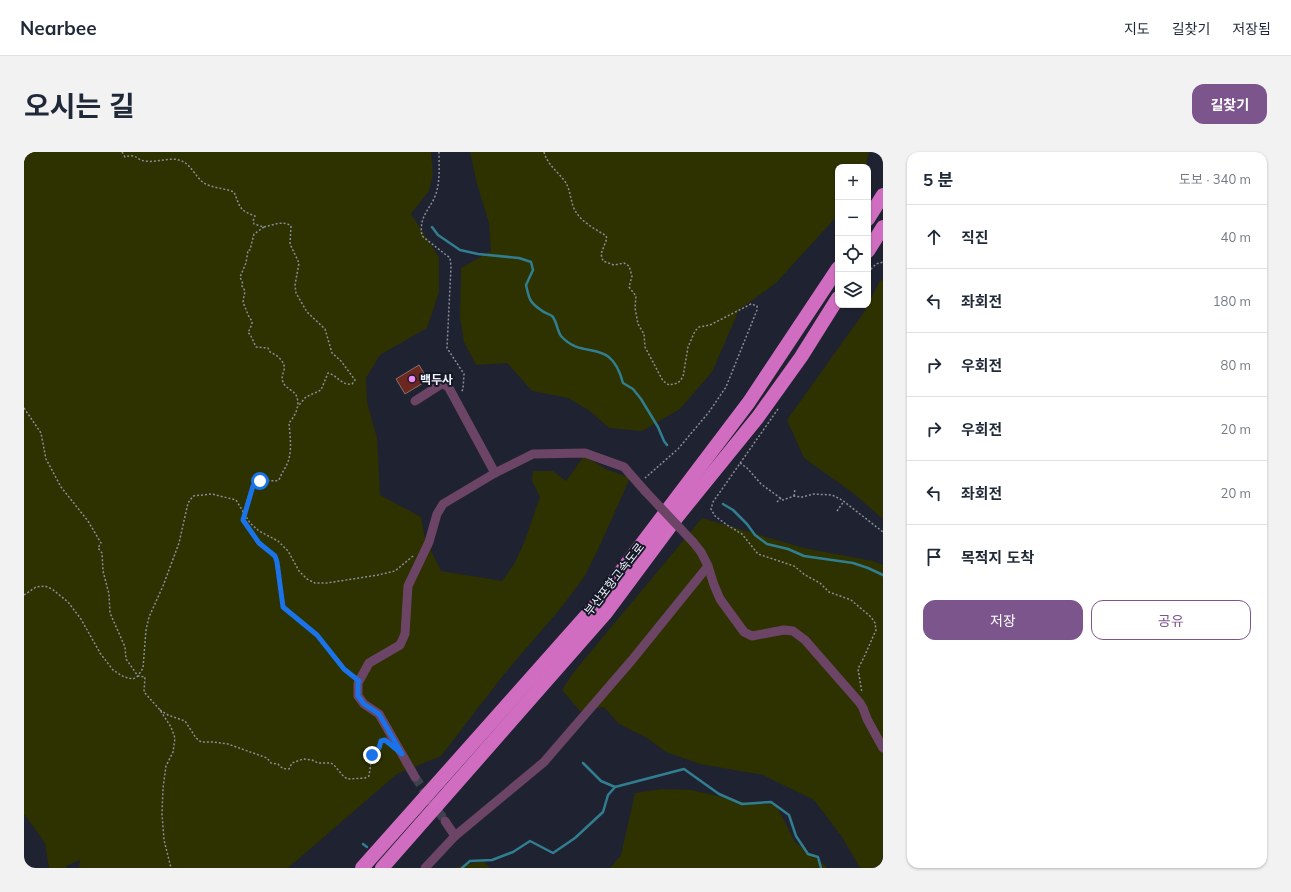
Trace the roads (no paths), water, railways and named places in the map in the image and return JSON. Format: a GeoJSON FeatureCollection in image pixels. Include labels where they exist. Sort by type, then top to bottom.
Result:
{"type":"FeatureCollection","features":[{"type":"Feature","properties":{"kind":"highway"},"geometry":{"type":"LineString","coordinates":[[871,214],[883,195]]}},
{"type":"Feature","properties":{"kind":"highway"},"geometry":{"type":"LineString","coordinates":[[871,246],[883,227]]}},
{"type":"Feature","properties":{"kind":"highway","name":"부산포항고속도로"},"geometry":{"type":"LineString","coordinates":[[362,868],[594,607],[749,402],[835,272]]}},
{"type":"Feature","properties":{"kind":"highway","name":"부산포항고속도로"},"geometry":{"type":"LineString","coordinates":[[382,868],[604,614],[677,517],[758,417],[801,357],[835,303]]}},
{"type":"Feature","properties":{"kind":"lane"},"geometry":{"type":"LineString","coordinates":[[415,401],[443,383],[449,388],[495,473]]}},
{"type":"Feature","properties":{"kind":"lane"},"geometry":{"type":"LineString","coordinates":[[414,777],[379,714],[364,704],[358,696],[358,683],[369,663],[400,645],[405,634],[408,586],[429,542],[437,514],[443,504],[495,473],[533,454],[585,453],[624,467],[701,552],[708,566],[720,599],[744,632],[752,636],[784,630],[793,631],[805,640],[863,708],[866,719],[883,748]]}},
{"type":"Feature","properties":{"kind":"lane"},"geometry":{"type":"LineString","coordinates":[[425,868],[455,836],[544,762],[632,660],[708,566]]}},
{"type":"Feature","properties":{"kind":"lane"},"geometry":{"type":"LineString","coordinates":[[445,821],[455,836]]}},
{"type":"Feature","properties":{"kind":"waterway"},"geometry":{"type":"LineString","coordinates":[[432,227],[438,235],[460,250],[478,254],[519,258],[531,262],[533,270],[526,285],[532,302],[542,311],[552,316],[561,336],[570,344],[579,348],[596,351],[611,359],[618,368],[623,383],[633,389],[641,399],[667,445]]}},
{"type":"Feature","properties":{"kind":"waterway"},"geometry":{"type":"LineString","coordinates":[[723,504],[733,510],[747,524],[755,535],[767,544],[788,549],[804,556],[853,563],[883,575]]}},
{"type":"Feature","properties":{"kind":"waterway"},"geometry":{"type":"LineString","coordinates":[[583,763],[601,781],[615,787],[684,769],[719,794],[742,804],[771,802],[789,815],[796,836],[808,854],[818,857],[821,868]]}},
{"type":"Feature","properties":{"kind":"waterway"},"geometry":{"type":"LineString","coordinates":[[462,868],[470,861],[492,860],[513,852],[530,841],[553,853],[575,838],[603,812],[608,795],[615,787]]}},
{"type":"Feature","properties":{"kind":"waterway"},"geometry":{"type":"LineString","coordinates":[[363,844],[367,847]]}},
{"type":"Feature","properties":{"kind":"tunnel"},"geometry":{"type":"LineString","coordinates":[[415,777],[445,821]]}},
{"type":"Feature","properties":{"kind":"place","name":"백두사"},"geometry":{"type":"Point","coordinates":[412,379]}}]}
